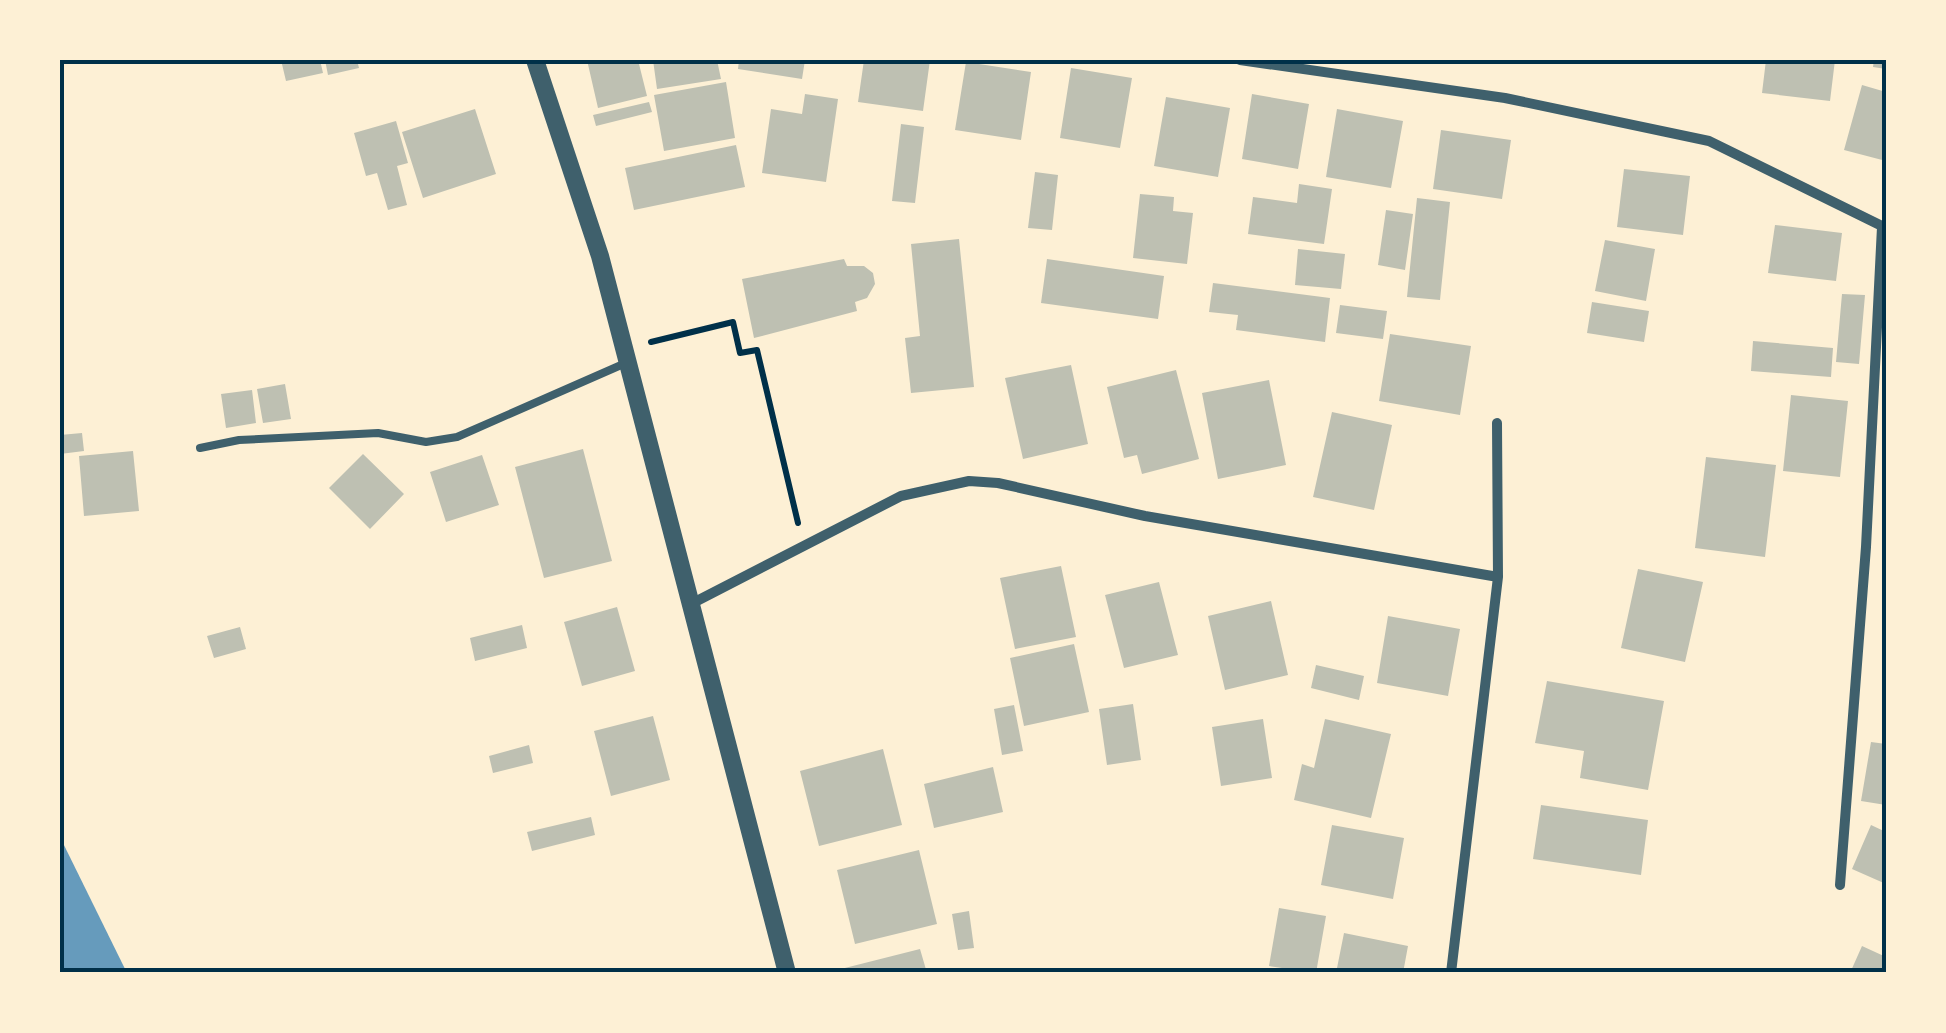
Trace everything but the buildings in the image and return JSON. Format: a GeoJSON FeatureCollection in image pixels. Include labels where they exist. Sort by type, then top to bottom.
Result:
{"type":"FeatureCollection","features":[{"type":"Feature","properties":{"kind":"street"},"geometry":{"type":"LineString","coordinates":[[534,60],[600,256],[688,606],[787,973]]}},
{"type":"Feature","properties":{"kind":"street"},"geometry":{"type":"LineString","coordinates":[[1240,60],[1505,98],[1709,141],[1884,228],[1866,546],[1840,885]]}},
{"type":"Feature","properties":{"kind":"street"},"geometry":{"type":"LineString","coordinates":[[1451,973],[1498,577],[1497,423]]}},
{"type":"Feature","properties":{"kind":"street"},"geometry":{"type":"LineString","coordinates":[[688,606],[901,496],[969,481],[998,483],[1144,516],[1498,577]]}},
{"type":"Feature","properties":{"kind":"lane"},"geometry":{"type":"LineString","coordinates":[[200,448],[239,440],[378,434],[426,442],[457,438],[628,362]]}},
{"type":"Feature","properties":{"kind":"path"},"geometry":{"type":"LineString","coordinates":[[651,342],[733,322],[740,354],[757,350],[804,548]]}},
{"type":"Feature","properties":{"kind":"water"},"geometry":{"type":"Polygon","coordinates":[[[60,837],[127,973],[60,973],[60,837]]]}}]}
